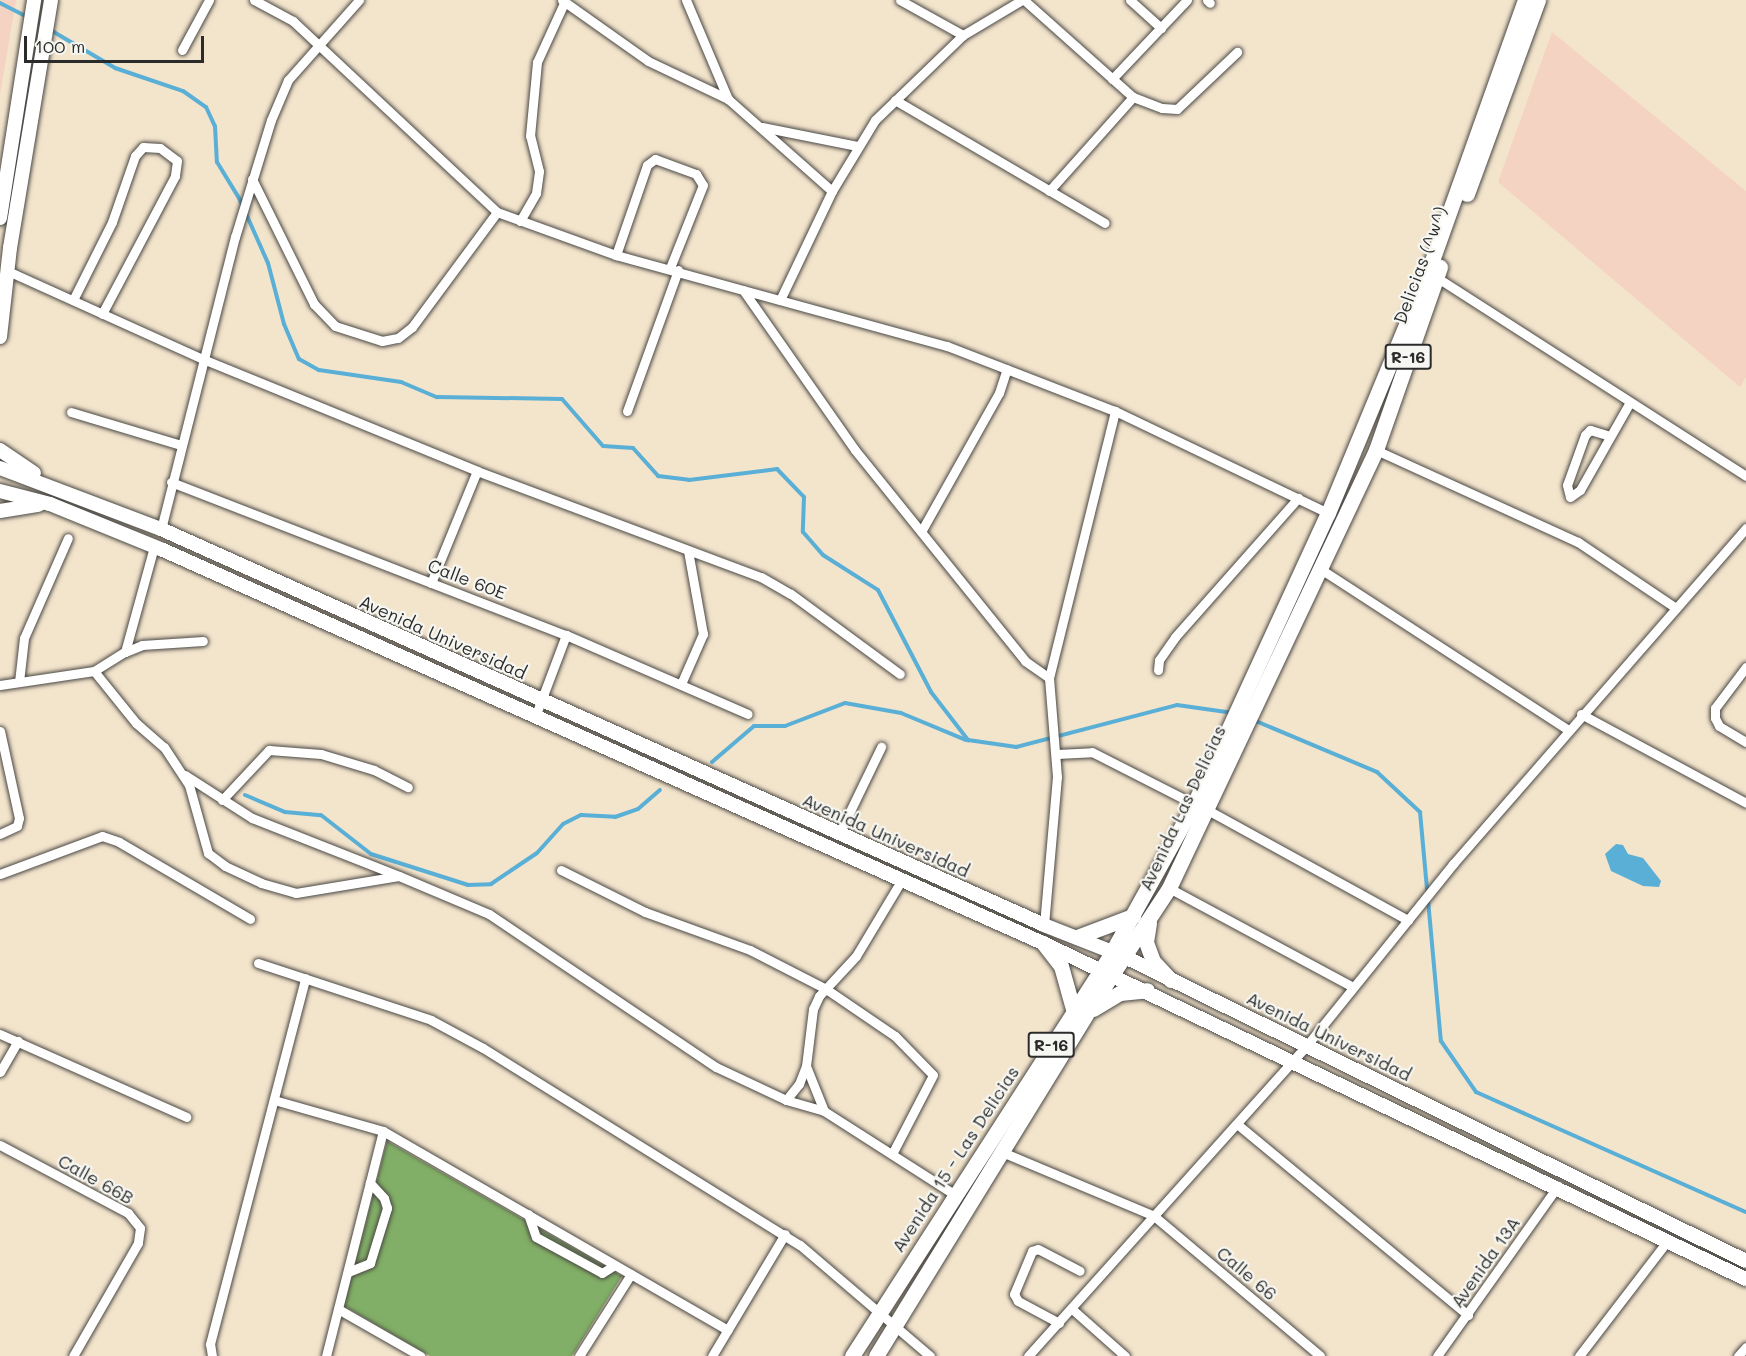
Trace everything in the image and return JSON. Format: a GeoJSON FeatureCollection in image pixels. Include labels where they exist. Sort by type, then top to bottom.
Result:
{"type":"FeatureCollection","features":[{"type":"Feature","properties":{"kind":"main road","name":"Delicias (^w^)"},"geometry":{"type":"LineString","coordinates":[[1248,700],[1322,570],[1376,450],[1432,274],[1525,0]]}},
{"type":"Feature","properties":{"kind":"main road","name":"Delicias (^w^)"},"geometry":{"type":"LineString","coordinates":[[1248,700],[1432,274],[1538,0]]}},
{"type":"Feature","properties":{"kind":"main road","name":"Avenida Las Delicias"},"geometry":{"type":"LineString","coordinates":[[876,1356],[1002,1152],[1079,1012],[1169,888],[1199,806],[1248,700]]}},
{"type":"Feature","properties":{"kind":"main road","name":"R-16"},"geometry":{"type":"LineString","coordinates":[[1119,954],[1133,916],[1199,806]]}},
{"type":"Feature","properties":{"kind":"main road"},"geometry":{"type":"LineString","coordinates":[[1077,937],[1133,916]]}},
{"type":"Feature","properties":{"kind":"main road"},"geometry":{"type":"LineString","coordinates":[[1149,918],[1146,942],[1153,961],[1171,980]]}},
{"type":"Feature","properties":{"kind":"main road"},"geometry":{"type":"LineString","coordinates":[[1043,943],[1062,966],[1079,1012],[1120,993],[1147,990]]}},
{"type":"Feature","properties":{"kind":"main road","name":"Avenida 15 - Las Delicias"},"geometry":{"type":"LineString","coordinates":[[852,1356],[1079,1012]]}},
{"type":"Feature","properties":{"kind":"street"},"geometry":{"type":"LineString","coordinates":[[0,218],[34,0]]}},
{"type":"Feature","properties":{"kind":"street"},"geometry":{"type":"LineString","coordinates":[[0,337],[5,272],[51,0]]}},
{"type":"Feature","properties":{"kind":"street"},"geometry":{"type":"LineString","coordinates":[[183,50],[209,0]]}},
{"type":"Feature","properties":{"kind":"street"},"geometry":{"type":"LineString","coordinates":[[254,0],[293,21],[497,212],[616,255],[674,269],[947,346],[1115,411],[1328,513]]}},
{"type":"Feature","properties":{"kind":"street"},"geometry":{"type":"LineString","coordinates":[[161,529],[171,482],[235,237],[252,179],[288,80],[317,44],[359,0]]}},
{"type":"Feature","properties":{"kind":"street"},"geometry":{"type":"LineString","coordinates":[[686,0],[728,99]]}},
{"type":"Feature","properties":{"kind":"street"},"geometry":{"type":"LineString","coordinates":[[900,0],[963,35]]}},
{"type":"Feature","properties":{"kind":"street"},"geometry":{"type":"LineString","coordinates":[[780,300],[832,191],[857,146],[875,120],[963,35],[1023,0],[1133,97],[1177,109],[1238,52]]}},
{"type":"Feature","properties":{"kind":"street"},"geometry":{"type":"LineString","coordinates":[[1130,0],[1161,28]]}},
{"type":"Feature","properties":{"kind":"street"},"geometry":{"type":"LineString","coordinates":[[1112,79],[1187,0]]}},
{"type":"Feature","properties":{"kind":"street"},"geometry":{"type":"LineString","coordinates":[[520,221],[536,193],[539,171],[530,136],[537,62],[563,2],[648,61],[728,99],[832,191]]}},
{"type":"Feature","properties":{"kind":"street"},"geometry":{"type":"LineString","coordinates":[[1049,191],[1133,97]]}},
{"type":"Feature","properties":{"kind":"street"},"geometry":{"type":"LineString","coordinates":[[895,100],[1105,223]]}},
{"type":"Feature","properties":{"kind":"street"},"geometry":{"type":"LineString","coordinates":[[760,127],[857,146]]}},
{"type":"Feature","properties":{"kind":"street"},"geometry":{"type":"LineString","coordinates":[[73,300],[112,222],[135,156],[143,147],[160,148],[177,161],[175,176],[102,314]]}},
{"type":"Feature","properties":{"kind":"street"},"geometry":{"type":"LineString","coordinates":[[616,255],[647,165],[655,159],[696,174],[703,184],[627,411]]}},
{"type":"Feature","properties":{"kind":"street"},"geometry":{"type":"LineString","coordinates":[[252,179],[314,304],[335,326],[382,341],[398,338],[411,327],[497,212]]}},
{"type":"Feature","properties":{"kind":"street"},"geometry":{"type":"LineString","coordinates":[[5,272],[203,359],[477,471],[761,577],[791,594],[900,674]]}},
{"type":"Feature","properties":{"kind":"street"},"geometry":{"type":"LineString","coordinates":[[1432,274],[1746,476]]}},
{"type":"Feature","properties":{"kind":"street"},"geometry":{"type":"LineString","coordinates":[[743,290],[855,450],[922,530],[1025,661],[1049,678]]}},
{"type":"Feature","properties":{"kind":"street"},"geometry":{"type":"LineString","coordinates":[[922,530],[999,393],[1007,369]]}},
{"type":"Feature","properties":{"kind":"street"},"geometry":{"type":"LineString","coordinates":[[1610,436],[1593,430],[1585,435],[1567,485],[1570,497],[1580,490],[1630,402]]}},
{"type":"Feature","properties":{"kind":"street"},"geometry":{"type":"LineString","coordinates":[[1044,925],[1056,750],[1049,678],[1115,411]]}},
{"type":"Feature","properties":{"kind":"street"},"geometry":{"type":"LineString","coordinates":[[71,412],[181,445]]}},
{"type":"Feature","properties":{"kind":"street"},"geometry":{"type":"LineString","coordinates":[[0,450],[58,489]]}},
{"type":"Feature","properties":{"kind":"street"},"geometry":{"type":"LineString","coordinates":[[1376,450],[1578,542],[1676,608]]}},
{"type":"Feature","properties":{"kind":"street","name":"Avenida Universidad"},"geometry":{"type":"LineString","coordinates":[[0,468],[161,529],[542,702],[1044,925],[1119,954],[1746,1262]]}},
{"type":"Feature","properties":{"kind":"street"},"geometry":{"type":"LineString","coordinates":[[431,583],[477,471]]}},
{"type":"Feature","properties":{"kind":"street","name":"Calle 60E"},"geometry":{"type":"LineString","coordinates":[[171,482],[566,635],[748,714]]}},
{"type":"Feature","properties":{"kind":"street","name":"Avenida Universidad"},"geometry":{"type":"LineString","coordinates":[[0,491],[50,504],[154,547],[1043,943],[1293,1059],[1746,1279]]}},
{"type":"Feature","properties":{"kind":"street"},"geometry":{"type":"LineString","coordinates":[[1158,670],[1159,660],[1175,637],[1298,498]]}},
{"type":"Feature","properties":{"kind":"street"},"geometry":{"type":"LineString","coordinates":[[0,511],[50,504]]}},
{"type":"Feature","properties":{"kind":"street"},"geometry":{"type":"LineString","coordinates":[[1028,1356],[1307,1045],[1409,918],[1581,714],[1746,528]]}},
{"type":"Feature","properties":{"kind":"street"},"geometry":{"type":"LineString","coordinates":[[19,682],[24,638],[68,538]]}},
{"type":"Feature","properties":{"kind":"street"},"geometry":{"type":"LineString","coordinates":[[125,652],[154,547]]}},
{"type":"Feature","properties":{"kind":"street"},"geometry":{"type":"LineString","coordinates":[[681,684],[703,634],[688,551]]}},
{"type":"Feature","properties":{"kind":"street"},"geometry":{"type":"LineString","coordinates":[[1322,570],[1568,730]]}},
{"type":"Feature","properties":{"kind":"street"},"geometry":{"type":"LineString","coordinates":[[535,717],[566,635]]}},
{"type":"Feature","properties":{"kind":"street"},"geometry":{"type":"LineString","coordinates":[[0,685],[94,671],[125,652],[142,645],[203,641]]}},
{"type":"Feature","properties":{"kind":"street"},"geometry":{"type":"LineString","coordinates":[[1746,667],[1715,708],[1715,718],[1719,726],[1746,742]]}},
{"type":"Feature","properties":{"kind":"street"},"geometry":{"type":"LineString","coordinates":[[94,671],[136,723],[164,747],[189,785],[208,853],[225,866],[261,883],[296,893],[399,876]]}},
{"type":"Feature","properties":{"kind":"street"},"geometry":{"type":"LineString","coordinates":[[1581,714],[1746,803]]}},
{"type":"Feature","properties":{"kind":"street"},"geometry":{"type":"LineString","coordinates":[[0,731],[19,818],[17,826],[0,834]]}},
{"type":"Feature","properties":{"kind":"street"},"geometry":{"type":"LineString","coordinates":[[839,834],[881,747]]}},
{"type":"Feature","properties":{"kind":"street"},"geometry":{"type":"LineString","coordinates":[[222,800],[269,750],[321,754],[374,770],[408,787]]}},
{"type":"Feature","properties":{"kind":"street"},"geometry":{"type":"LineString","coordinates":[[1056,750],[1092,752],[1409,918]]}},
{"type":"Feature","properties":{"kind":"street"},"geometry":{"type":"LineString","coordinates":[[179,771],[252,818],[489,914],[716,1067],[786,1100],[824,1111],[957,1196]]}},
{"type":"Feature","properties":{"kind":"street"},"geometry":{"type":"LineString","coordinates":[[0,873],[102,836],[119,842],[250,919]]}},
{"type":"Feature","properties":{"kind":"street"},"geometry":{"type":"LineString","coordinates":[[561,870],[645,912],[750,950],[826,989],[895,1036],[931,1071],[930,1082],[892,1154]]}},
{"type":"Feature","properties":{"kind":"street"},"geometry":{"type":"LineString","coordinates":[[786,1100],[799,1084],[806,1066],[813,1009],[826,989],[856,956],[901,881]]}},
{"type":"Feature","properties":{"kind":"street"},"geometry":{"type":"LineString","coordinates":[[1169,888],[1353,987]]}},
{"type":"Feature","properties":{"kind":"street"},"geometry":{"type":"LineString","coordinates":[[258,963],[431,1020],[483,1048],[785,1234],[930,1356]]}},
{"type":"Feature","properties":{"kind":"street"},"geometry":{"type":"LineString","coordinates":[[212,1356],[210,1344],[305,978]]}},
{"type":"Feature","properties":{"kind":"street"},"geometry":{"type":"LineString","coordinates":[[0,1034],[186,1117]]}},
{"type":"Feature","properties":{"kind":"street"},"geometry":{"type":"LineString","coordinates":[[0,1072],[18,1041]]}},
{"type":"Feature","properties":{"kind":"street"},"geometry":{"type":"LineString","coordinates":[[806,1066],[824,1111]]}},
{"type":"Feature","properties":{"kind":"street"},"geometry":{"type":"LineString","coordinates":[[274,1100],[383,1131],[728,1330]]}},
{"type":"Feature","properties":{"kind":"street"},"geometry":{"type":"LineString","coordinates":[[1237,1124],[1468,1315]]}},
{"type":"Feature","properties":{"kind":"street"},"geometry":{"type":"LineString","coordinates":[[326,1356],[383,1131]]}},
{"type":"Feature","properties":{"kind":"street","name":"Calle 66B"},"geometry":{"type":"LineString","coordinates":[[0,1145],[128,1213],[140,1228],[138,1243],[73,1356]]}},
{"type":"Feature","properties":{"kind":"street","name":"Calle 66"},"geometry":{"type":"LineString","coordinates":[[1002,1152],[1154,1216],[1320,1356]]}},
{"type":"Feature","properties":{"kind":"street"},"geometry":{"type":"LineString","coordinates":[[348,1272],[370,1263],[387,1208],[384,1197],[370,1183]]}},
{"type":"Feature","properties":{"kind":"street","name":"Avenida 13A"},"geometry":{"type":"LineString","coordinates":[[1437,1356],[1558,1186]]}},
{"type":"Feature","properties":{"kind":"street"},"geometry":{"type":"LineString","coordinates":[[528,1214],[536,1237],[602,1273],[615,1265]]}},
{"type":"Feature","properties":{"kind":"street"},"geometry":{"type":"LineString","coordinates":[[712,1356],[785,1234]]}},
{"type":"Feature","properties":{"kind":"street"},"geometry":{"type":"LineString","coordinates":[[1579,1356],[1668,1240]]}},
{"type":"Feature","properties":{"kind":"street"},"geometry":{"type":"LineString","coordinates":[[1059,1323],[1018,1301],[1014,1294],[1032,1251],[1038,1249],[1080,1271]]}},
{"type":"Feature","properties":{"kind":"street"},"geometry":{"type":"LineString","coordinates":[[579,1356],[631,1274]]}},
{"type":"Feature","properties":{"kind":"street"},"geometry":{"type":"LineString","coordinates":[[338,1309],[420,1356]]}},
{"type":"Feature","properties":{"kind":"street"},"geometry":{"type":"LineString","coordinates":[[1072,1309],[1125,1356]]}},
{"type":"Feature","properties":{"kind":"street"},"geometry":{"type":"LineString","coordinates":[[1738,1356],[1746,1347]]}},
{"type":"Feature","properties":{"kind":"shaded area"},"geometry":{"type":"Polygon","coordinates":[[[0,0],[16,0],[0,94],[0,0]]]}},
{"type":"Feature","properties":{"kind":"shaded area"},"geometry":{"type":"Polygon","coordinates":[[[1552,32],[1746,191],[1746,377],[1740,387],[1498,182],[1552,32]]]}},
{"type":"Feature","properties":{"kind":"green space"},"geometry":{"type":"Polygon","coordinates":[[[387,1141],[622,1276],[572,1356],[430,1356],[344,1306],[387,1141]]]}},
{"type":"Feature","properties":{"kind":"water"},"geometry":{"type":"Polygon","coordinates":[[[1616,844],[1623,845],[1628,854],[1643,858],[1661,881],[1659,887],[1643,886],[1611,871],[1605,854],[1616,844]]]}},
{"type":"Feature","properties":{"kind":"waterway"},"geometry":{"type":"LineString","coordinates":[[0,3],[29,18]]}},
{"type":"Feature","properties":{"kind":"waterway"},"geometry":{"type":"LineString","coordinates":[[35,21],[115,68],[183,91],[206,107],[215,126],[217,162],[239,198],[268,263],[284,324],[299,359],[319,370],[401,382],[437,397],[562,399],[603,446],[633,448],[658,476],[689,480],[777,469],[804,497],[803,532],[823,555],[878,590],[931,692],[968,740],[1016,747],[1177,705],[1233,713]]}},
{"type":"Feature","properties":{"kind":"waterway"},"geometry":{"type":"LineString","coordinates":[[712,762],[754,726],[785,726],[845,703],[901,713],[966,740]]}},
{"type":"Feature","properties":{"kind":"waterway"},"geometry":{"type":"LineString","coordinates":[[1251,719],[1377,772],[1420,812],[1441,1041],[1476,1092],[1746,1212]]}},
{"type":"Feature","properties":{"kind":"waterway"},"geometry":{"type":"LineString","coordinates":[[245,795],[285,812],[321,815],[371,854],[468,885],[491,884],[537,853],[563,824],[581,815],[615,817],[638,809],[660,790]]}}]}
